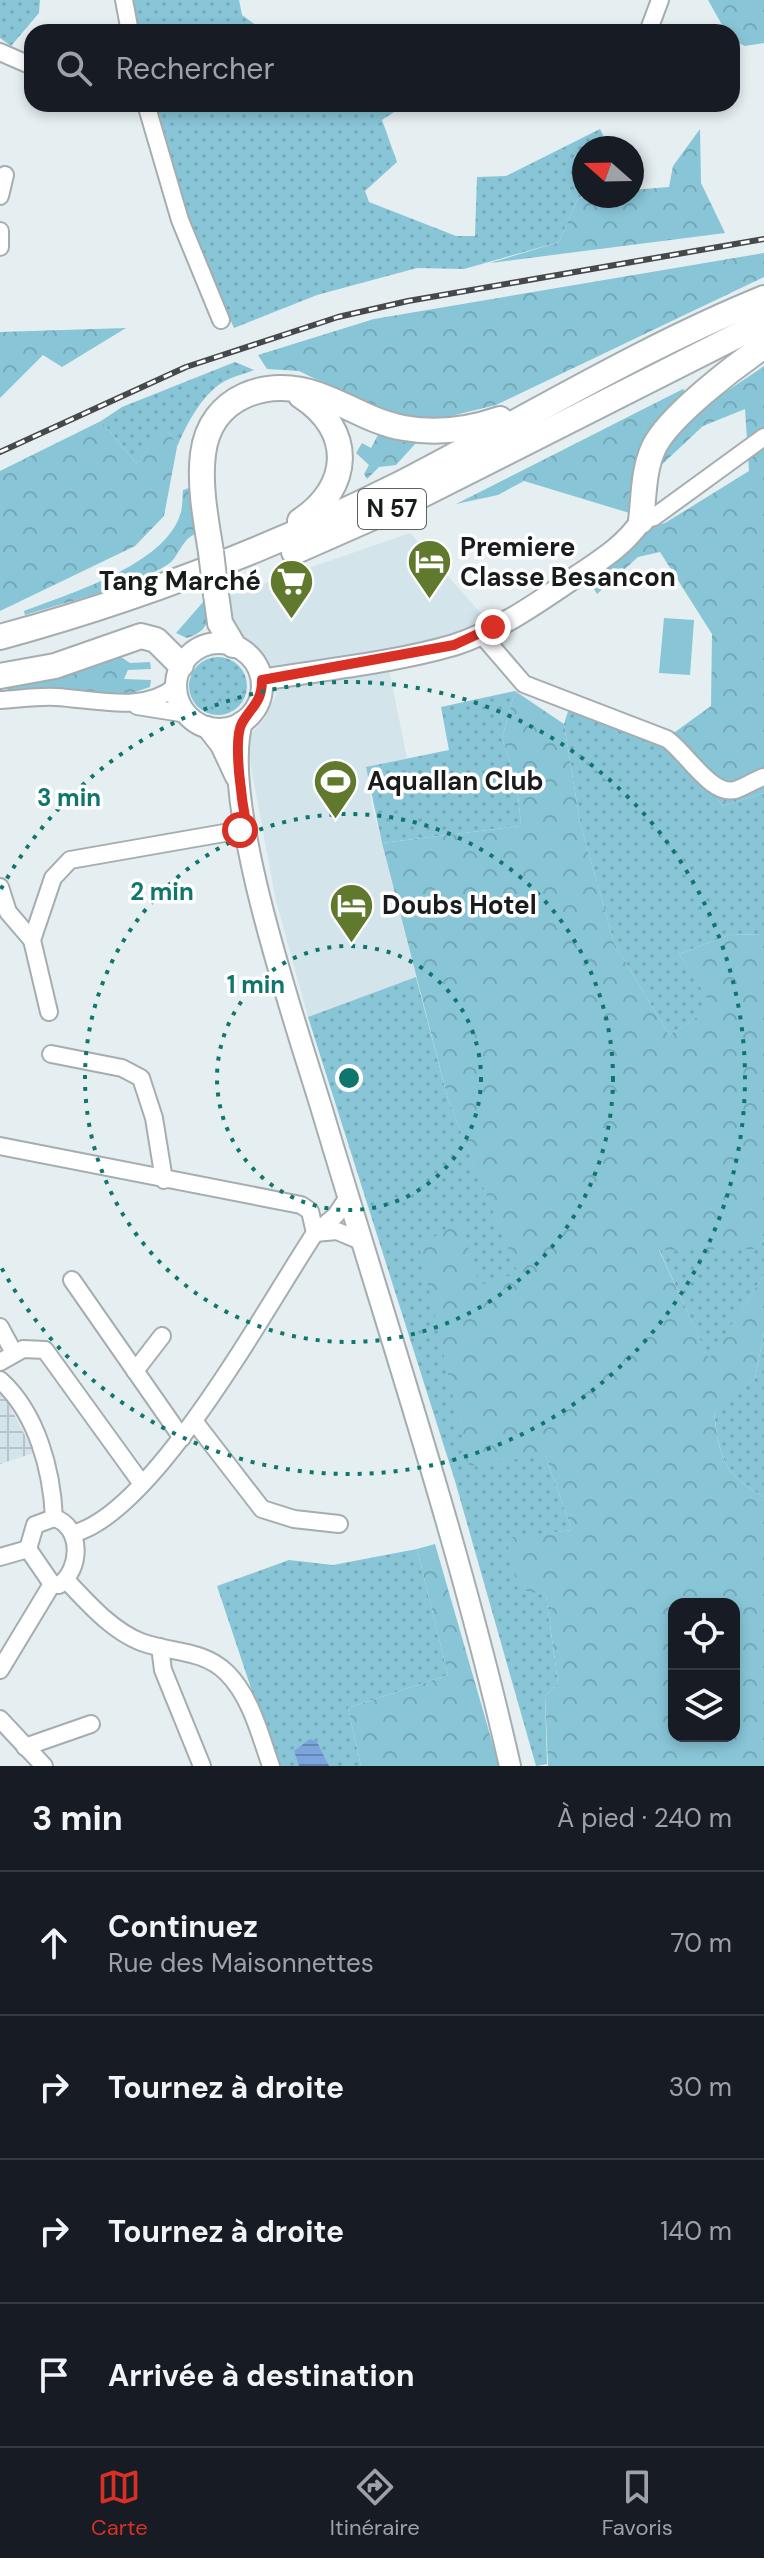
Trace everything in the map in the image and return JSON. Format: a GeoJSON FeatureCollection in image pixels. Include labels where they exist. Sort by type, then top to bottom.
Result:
{"type":"FeatureCollection","features":[{"type":"Feature","properties":{"kind":"highway","name":"N 57"},"geometry":{"type":"LineString","coordinates":[[0,637],[125,599],[376,495],[686,334],[764,298]]}},
{"type":"Feature","properties":{"kind":"highway","name":"N 57"},"geometry":{"type":"LineString","coordinates":[[0,652],[172,599],[333,536],[451,481],[698,352],[764,322]]}},
{"type":"Feature","properties":{"kind":"highway"},"geometry":{"type":"LineString","coordinates":[[648,519],[647,467],[655,445],[669,426],[764,346]]}},
{"type":"Feature","properties":{"kind":"highway"},"geometry":{"type":"LineString","coordinates":[[221,637],[216,594],[221,557],[202,480],[206,435],[217,416],[235,399],[262,389],[289,388],[318,394],[401,428],[428,431],[483,425],[570,394]]}},
{"type":"Feature","properties":{"kind":"highway"},"geometry":{"type":"LineString","coordinates":[[221,557],[304,518],[322,505],[336,484],[341,455],[336,432],[313,404],[289,388]]}},
{"type":"Feature","properties":{"kind":"highway"},"geometry":{"type":"LineString","coordinates":[[0,676],[55,666],[141,636],[156,640],[178,675]]}},
{"type":"Feature","properties":{"kind":"main road"},"geometry":{"type":"LineString","coordinates":[[262,680],[386,660],[454,645],[481,634],[547,596],[616,549],[648,519]]}},
{"type":"Feature","properties":{"kind":"main road"},"geometry":{"type":"LineString","coordinates":[[207,727],[225,728],[242,722],[260,699],[262,680],[252,658],[221,637],[193,651],[178,675],[178,701],[187,714],[207,727],[221,745],[239,785]]}},
{"type":"Feature","properties":{"kind":"main road"},"geometry":{"type":"LineString","coordinates":[[242,722],[239,785],[278,961],[468,1591],[510,1766]]}},
{"type":"Feature","properties":{"kind":"street"},"geometry":{"type":"LineString","coordinates":[[124,0],[128,24]]}},
{"type":"Feature","properties":{"kind":"street"},"geometry":{"type":"LineString","coordinates":[[651,24],[660,0]]}},
{"type":"Feature","properties":{"kind":"street"},"geometry":{"type":"LineString","coordinates":[[0,52],[24,62]]}},
{"type":"Feature","properties":{"kind":"street"},"geometry":{"type":"LineString","coordinates":[[148,112],[180,220],[221,320]]}},
{"type":"Feature","properties":{"kind":"street"},"geometry":{"type":"LineString","coordinates":[[0,196],[5,175]]}},
{"type":"Feature","properties":{"kind":"street"},"geometry":{"type":"LineString","coordinates":[[0,231],[0,247]]}},
{"type":"Feature","properties":{"kind":"street"},"geometry":{"type":"LineString","coordinates":[[648,519],[764,437]]}},
{"type":"Feature","properties":{"kind":"street"},"geometry":{"type":"LineString","coordinates":[[481,634],[524,684],[667,739],[684,751],[710,784],[721,790],[734,790],[764,777]]}},
{"type":"Feature","properties":{"kind":"street"},"geometry":{"type":"LineString","coordinates":[[124,703],[153,699],[178,675]]}},
{"type":"Feature","properties":{"kind":"street"},"geometry":{"type":"LineString","coordinates":[[0,700],[52,697],[124,703],[187,714]]}},
{"type":"Feature","properties":{"kind":"street"},"geometry":{"type":"LineString","coordinates":[[32,940],[53,878],[70,860],[247,829]]}},
{"type":"Feature","properties":{"kind":"street"},"geometry":{"type":"LineString","coordinates":[[0,887],[8,912],[32,940],[49,1012]]}},
{"type":"Feature","properties":{"kind":"street"},"geometry":{"type":"LineString","coordinates":[[51,1054],[122,1068],[141,1078],[154,1118],[164,1180]]}},
{"type":"Feature","properties":{"kind":"street"},"geometry":{"type":"LineString","coordinates":[[0,1146],[301,1205],[310,1211],[315,1233]]}},
{"type":"Feature","properties":{"kind":"street"},"geometry":{"type":"LineString","coordinates":[[75,1533],[104,1521],[182,1438],[315,1233],[336,1215],[348,1197]]}},
{"type":"Feature","properties":{"kind":"street"},"geometry":{"type":"LineString","coordinates":[[315,1233],[337,1231],[361,1241]]}},
{"type":"Feature","properties":{"kind":"street"},"geometry":{"type":"LineString","coordinates":[[72,1280],[182,1438]]}},
{"type":"Feature","properties":{"kind":"street"},"geometry":{"type":"LineString","coordinates":[[0,1327],[7,1357],[32,1347],[50,1354],[142,1484]]}},
{"type":"Feature","properties":{"kind":"street"},"geometry":{"type":"LineString","coordinates":[[135,1371],[162,1336]]}},
{"type":"Feature","properties":{"kind":"street"},"geometry":{"type":"LineString","coordinates":[[0,1380],[13,1393],[44,1451],[54,1518]]}},
{"type":"Feature","properties":{"kind":"street"},"geometry":{"type":"LineString","coordinates":[[194,1421],[262,1509],[294,1519],[339,1524]]}},
{"type":"Feature","properties":{"kind":"street"},"geometry":{"type":"LineString","coordinates":[[0,1670],[59,1582],[74,1565],[75,1533],[70,1525],[54,1518],[35,1525],[28,1549]]}},
{"type":"Feature","properties":{"kind":"street"},"geometry":{"type":"LineString","coordinates":[[0,1557],[28,1549]]}},
{"type":"Feature","properties":{"kind":"street"},"geometry":{"type":"LineString","coordinates":[[28,1549],[59,1582],[124,1633],[160,1647],[198,1655],[227,1673],[246,1699],[271,1766]]}},
{"type":"Feature","properties":{"kind":"street"},"geometry":{"type":"LineString","coordinates":[[160,1647],[163,1670],[202,1766]]}},
{"type":"Feature","properties":{"kind":"street"},"geometry":{"type":"LineString","coordinates":[[0,1719],[44,1766]]}},
{"type":"Feature","properties":{"kind":"street"},"geometry":{"type":"LineString","coordinates":[[25,1747],[91,1724]]}},
{"type":"Feature","properties":{"kind":"shaded area"},"geometry":{"type":"Polygon","coordinates":[[[410,533],[493,627],[387,660],[407,758],[367,768],[372,805],[416,977],[308,1017],[276,901],[246,740],[264,719],[276,695],[268,665],[234,633],[228,596],[410,533]]]}},
{"type":"Feature","properties":{"kind":"shaded area"},"geometry":{"type":"Polygon","coordinates":[[[0,1387],[34,1453],[0,1464],[0,1387]]]}},
{"type":"Feature","properties":{"kind":"shaded area"},"geometry":{"type":"Polygon","coordinates":[[[310,1739],[317,1742],[329,1766],[299,1766],[294,1751],[310,1739]]]}},
{"type":"Feature","properties":{"kind":"green space"},"geometry":{"type":"Polygon","coordinates":[[[0,0],[40,0],[39,13],[30,24],[24,24],[24,31],[11,46],[0,38],[0,0]]]}},
{"type":"Feature","properties":{"kind":"green space"},"geometry":{"type":"Polygon","coordinates":[[[133,0],[239,0],[242,15],[254,24],[138,24],[133,0]]]}},
{"type":"Feature","properties":{"kind":"green space"},"geometry":{"type":"Polygon","coordinates":[[[708,0],[764,0],[764,43],[745,46],[740,44],[740,24],[722,24],[708,0]]]}},
{"type":"Feature","properties":{"kind":"green space"},"geometry":{"type":"Polygon","coordinates":[[[158,112],[394,112],[382,120],[397,162],[365,191],[369,202],[456,236],[475,236],[477,177],[506,176],[572,143],[574,208],[559,242],[464,269],[417,268],[317,295],[234,328],[193,232],[158,112]]]}},
{"type":"Feature","properties":{"kind":"green space"},"geometry":{"type":"Polygon","coordinates":[[[600,129],[603,136],[586,136],[600,129]]]}},
{"type":"Feature","properties":{"kind":"green space"},"geometry":{"type":"Polygon","coordinates":[[[700,129],[701,183],[725,233],[490,263],[559,242],[574,208],[644,208],[644,189],[669,187],[673,166],[700,129]]]}},
{"type":"Feature","properties":{"kind":"green space"},"geometry":{"type":"Polygon","coordinates":[[[764,253],[764,277],[496,405],[447,417],[412,419],[371,406],[299,371],[267,369],[258,355],[374,319],[764,253]]]}},
{"type":"Feature","properties":{"kind":"green space"},"geometry":{"type":"Polygon","coordinates":[[[126,328],[62,367],[43,355],[0,398],[0,332],[126,328]]]}},
{"type":"Feature","properties":{"kind":"green space"},"geometry":{"type":"Polygon","coordinates":[[[235,362],[254,370],[220,384],[204,399],[177,447],[167,428],[136,463],[101,421],[122,407],[235,362]]]}},
{"type":"Feature","properties":{"kind":"green space"},"geometry":{"type":"Polygon","coordinates":[[[764,366],[764,793],[723,806],[668,737],[711,706],[712,634],[660,552],[638,557],[597,594],[587,577],[640,530],[665,523],[749,471],[745,409],[703,426],[657,469],[664,452],[687,423],[764,366]]]}},
{"type":"Feature","properties":{"kind":"green space"},"geometry":{"type":"Polygon","coordinates":[[[683,389],[689,396],[636,515],[524,481],[498,495],[456,504],[683,389]]]}},
{"type":"Feature","properties":{"kind":"green space"},"geometry":{"type":"Polygon","coordinates":[[[101,421],[136,463],[167,427],[177,447],[164,516],[135,546],[0,611],[0,471],[101,421]]]}},
{"type":"Feature","properties":{"kind":"green space"},"geometry":{"type":"Polygon","coordinates":[[[379,433],[416,443],[396,465],[379,467],[367,479],[364,474],[369,465],[356,453],[362,443],[371,448],[379,433]]]}},
{"type":"Feature","properties":{"kind":"green space"},"geometry":{"type":"Polygon","coordinates":[[[189,488],[195,534],[171,562],[153,573],[117,587],[25,615],[24,611],[113,575],[155,549],[171,533],[181,512],[183,490],[189,488]]]}},
{"type":"Feature","properties":{"kind":"green space"},"geometry":{"type":"Polygon","coordinates":[[[204,601],[208,619],[203,629],[187,638],[176,633],[204,601]]]}},
{"type":"Feature","properties":{"kind":"green space"},"geometry":{"type":"Polygon","coordinates":[[[664,618],[694,620],[690,675],[659,673],[664,618]]]}},
{"type":"Feature","properties":{"kind":"green space"},"geometry":{"type":"Polygon","coordinates":[[[119,656],[130,663],[150,662],[151,669],[128,670],[124,679],[151,680],[150,687],[129,694],[7,692],[8,683],[119,656]]]}},
{"type":"Feature","properties":{"kind":"green space"},"geometry":{"type":"Polygon","coordinates":[[[218,657],[239,665],[247,686],[239,707],[218,715],[197,707],[189,686],[197,665],[218,657]]]}},
{"type":"Feature","properties":{"kind":"green space"},"geometry":{"type":"Polygon","coordinates":[[[515,691],[502,738],[517,785],[521,826],[382,843],[366,767],[449,750],[441,707],[515,691]]]}},
{"type":"Feature","properties":{"kind":"green space"},"geometry":{"type":"Polygon","coordinates":[[[515,691],[564,724],[580,822],[614,943],[669,1035],[713,1007],[679,954],[729,935],[764,934],[764,1240],[756,1249],[659,1250],[709,1359],[764,1275],[764,1333],[755,1378],[714,1413],[721,1453],[731,1472],[764,1497],[764,1766],[548,1766],[545,1696],[558,1683],[546,1595],[518,1589],[506,1538],[572,1530],[545,1455],[469,1466],[419,1246],[460,1222],[480,1285],[518,1273],[448,1099],[382,843],[521,826],[517,785],[502,738],[515,691]]]}},
{"type":"Feature","properties":{"kind":"green space"},"geometry":{"type":"Polygon","coordinates":[[[570,705],[668,737],[723,806],[764,793],[764,934],[729,935],[679,954],[714,1007],[669,1035],[614,943],[580,822],[564,724],[570,705]]]}},
{"type":"Feature","properties":{"kind":"green space"},"geometry":{"type":"Polygon","coordinates":[[[416,977],[448,1099],[519,1274],[480,1286],[420,1247],[545,1455],[572,1530],[507,1539],[518,1588],[546,1595],[558,1683],[545,1696],[547,1764],[536,1766],[455,1481],[308,1017],[416,977]]]}},
{"type":"Feature","properties":{"kind":"green space"},"geometry":{"type":"Polygon","coordinates":[[[764,1240],[764,1275],[709,1360],[659,1249],[755,1249],[764,1240]]]}},
{"type":"Feature","properties":{"kind":"green space"},"geometry":{"type":"Polygon","coordinates":[[[764,1333],[764,1497],[731,1472],[721,1453],[714,1412],[755,1378],[764,1333]]]}},
{"type":"Feature","properties":{"kind":"green space"},"geometry":{"type":"Polygon","coordinates":[[[435,1544],[499,1766],[361,1766],[348,1708],[448,1675],[417,1549],[435,1544]]]}},
{"type":"Feature","properties":{"kind":"green space"},"geometry":{"type":"Polygon","coordinates":[[[417,1549],[448,1675],[348,1708],[361,1766],[277,1766],[217,1586],[289,1560],[333,1565],[417,1549]]]}},
{"type":"Feature","properties":{"kind":"railway"},"geometry":{"type":"LineString","coordinates":[[0,452],[186,367],[338,317],[408,301],[764,239]]}},
{"type":"Feature","properties":{"kind":"place","name":"Premiere Classe Besancon"},"geometry":{"type":"Point","coordinates":[429,601]}},
{"type":"Feature","properties":{"kind":"place","name":"Tang Marché"},"geometry":{"type":"Point","coordinates":[292,620]}},
{"type":"Feature","properties":{"kind":"place","name":"Aquallan Club"},"geometry":{"type":"Point","coordinates":[336,820]}},
{"type":"Feature","properties":{"kind":"place","name":"Doubs Hotel"},"geometry":{"type":"Point","coordinates":[351,944]}},
{"type":"Feature","properties":{"kind":"route"},"geometry":{"type":"LineString","coordinates":[[240,830],[247,829],[239,785],[240,731],[242,722],[250,716],[260,699],[262,680],[386,660],[454,645],[493,627]]}}]}
